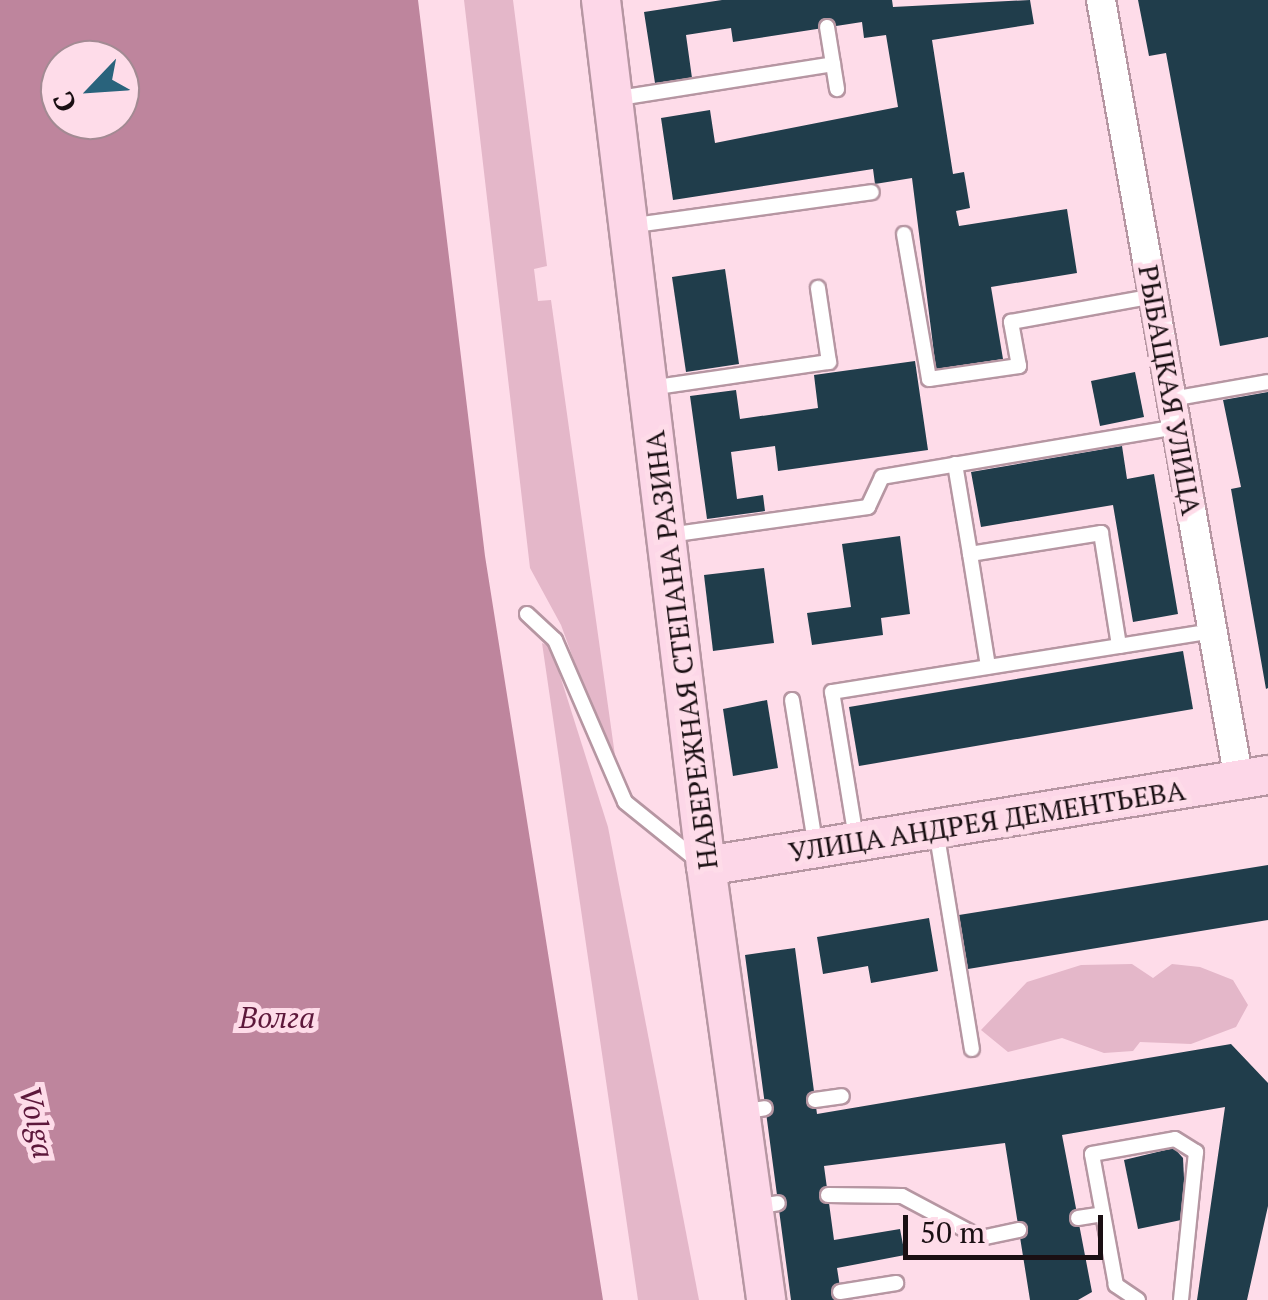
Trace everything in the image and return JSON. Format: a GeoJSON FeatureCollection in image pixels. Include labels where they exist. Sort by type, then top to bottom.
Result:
{"type":"FeatureCollection","features":[{"type":"Feature","properties":{"kind":"street","name":"НАБЕРЕЖНАЯ СТЕПАНА РАЗИНА"},"geometry":{"type":"LineString","coordinates":[[601,0],[669,535],[706,866],[753,1110],[766,1205],[766,1300]]}},
{"type":"Feature","properties":{"kind":"street","name":"РЫБАЦКАЯ УЛИЦА"},"geometry":{"type":"LineString","coordinates":[[1101,0],[1212,631],[1254,778]]}},
{"type":"Feature","properties":{"kind":"street","name":"УЛИЦА АНДРЕЯ ДЕМЕНТЬЕВА"},"geometry":{"type":"LineString","coordinates":[[706,866],[1254,778]]}},
{"type":"Feature","properties":{"kind":"lane"},"geometry":{"type":"LineString","coordinates":[[827,27],[837,89]]}},
{"type":"Feature","properties":{"kind":"lane"},"geometry":{"type":"LineString","coordinates":[[613,100],[834,64]]}},
{"type":"Feature","properties":{"kind":"lane"},"geometry":{"type":"LineString","coordinates":[[628,226],[872,192]]}},
{"type":"Feature","properties":{"kind":"lane"},"geometry":{"type":"LineString","coordinates":[[904,234],[929,379],[1019,366],[1011,322],[1154,296]]}},
{"type":"Feature","properties":{"kind":"lane"},"geometry":{"type":"LineString","coordinates":[[649,388],[828,362],[818,288]]}},
{"type":"Feature","properties":{"kind":"lane"},"geometry":{"type":"LineString","coordinates":[[1172,398],[1268,382]]}},
{"type":"Feature","properties":{"kind":"lane"},"geometry":{"type":"LineString","coordinates":[[669,535],[868,507],[882,477],[1177,428]]}},
{"type":"Feature","properties":{"kind":"lane"},"geometry":{"type":"LineString","coordinates":[[956,464],[988,667]]}},
{"type":"Feature","properties":{"kind":"lane"},"geometry":{"type":"LineString","coordinates":[[970,554],[1100,533],[1119,646]]}},
{"type":"Feature","properties":{"kind":"lane"},"geometry":{"type":"LineString","coordinates":[[527,614],[555,640],[625,802],[706,866]]}},
{"type":"Feature","properties":{"kind":"lane"},"geometry":{"type":"LineString","coordinates":[[856,842],[832,692],[1212,631]]}},
{"type":"Feature","properties":{"kind":"lane"},"geometry":{"type":"LineString","coordinates":[[792,700],[816,848]]}},
{"type":"Feature","properties":{"kind":"lane"},"geometry":{"type":"LineString","coordinates":[[936,829],[972,1049]]}},
{"type":"Feature","properties":{"kind":"lane"},"geometry":{"type":"LineString","coordinates":[[815,1100],[842,1096]]}},
{"type":"Feature","properties":{"kind":"lane"},"geometry":{"type":"LineString","coordinates":[[1138,1300],[1116,1285],[1092,1154],[1175,1139],[1196,1152],[1205,1191],[1181,1300]]}},
{"type":"Feature","properties":{"kind":"lane"},"geometry":{"type":"LineString","coordinates":[[828,1195],[902,1196],[980,1238],[1019,1230]]}},
{"type":"Feature","properties":{"kind":"lane"},"geometry":{"type":"LineString","coordinates":[[1078,1218],[1103,1214]]}},
{"type":"Feature","properties":{"kind":"lane"},"geometry":{"type":"LineString","coordinates":[[840,1292],[896,1283]]}},
{"type":"Feature","properties":{"kind":"shaded area"},"geometry":{"type":"Polygon","coordinates":[[[464,0],[513,0],[547,266],[534,269],[538,301],[551,300],[619,784],[561,625],[530,568],[464,0]]]}},
{"type":"Feature","properties":{"kind":"shaded area"},"geometry":{"type":"Polygon","coordinates":[[[542,643],[551,647],[608,827],[699,1300],[638,1300],[542,643]]]}},
{"type":"Feature","properties":{"kind":"shaded area"},"geometry":{"type":"Polygon","coordinates":[[[1132,964],[1153,978],[1172,964],[1200,967],[1233,980],[1248,1005],[1236,1027],[1191,1044],[1140,1042],[1133,1051],[1104,1053],[1062,1038],[1008,1052],[981,1030],[1027,982],[1081,965],[1132,964]]]}},
{"type":"Feature","properties":{"kind":"water","name":"Волга"},"geometry":{"type":"Polygon","coordinates":[[[0,0],[418,0],[485,556],[603,1300],[0,1300],[0,0]]]}},
{"type":"Feature","properties":{"kind":"building"},"geometry":{"type":"Polygon","coordinates":[[[722,0],[892,0],[893,7],[1030,0],[1034,24],[932,40],[953,174],[964,172],[970,208],[956,211],[959,226],[1067,209],[1077,273],[991,287],[1003,359],[936,369],[912,178],[875,184],[873,169],[673,200],[661,118],[710,110],[715,143],[898,107],[886,35],[864,38],[862,22],[733,42],[731,28],[686,35],[692,78],[655,83],[644,12],[722,0]]]}},
{"type":"Feature","properties":{"kind":"building"},"geometry":{"type":"Polygon","coordinates":[[[1138,0],[1268,0],[1268,337],[1220,346],[1166,53],[1149,56],[1138,0]]]}},
{"type":"Feature","properties":{"kind":"building"},"geometry":{"type":"Polygon","coordinates":[[[725,269],[739,364],[686,372],[672,277],[725,269]]]}},
{"type":"Feature","properties":{"kind":"building"},"geometry":{"type":"Polygon","coordinates":[[[915,361],[928,450],[778,471],[775,446],[731,452],[737,499],[763,495],[765,511],[707,519],[690,396],[736,390],[740,419],[818,408],[814,375],[915,361]]]}},
{"type":"Feature","properties":{"kind":"building"},"geometry":{"type":"Polygon","coordinates":[[[1135,372],[1144,417],[1100,426],[1091,381],[1135,372]]]}},
{"type":"Feature","properties":{"kind":"building"},"geometry":{"type":"Polygon","coordinates":[[[1268,392],[1266,689],[1231,489],[1241,487],[1223,400],[1268,392]]]}},
{"type":"Feature","properties":{"kind":"building"},"geometry":{"type":"Polygon","coordinates":[[[1122,446],[1127,479],[1154,474],[1178,614],[1133,622],[1113,505],[981,527],[971,472],[1122,446]]]}},
{"type":"Feature","properties":{"kind":"building"},"geometry":{"type":"Polygon","coordinates":[[[900,536],[910,614],[881,618],[883,635],[812,645],[807,613],[851,607],[842,544],[900,536]]]}},
{"type":"Feature","properties":{"kind":"building"},"geometry":{"type":"Polygon","coordinates":[[[764,568],[774,643],[713,651],[704,575],[764,568]]]}},
{"type":"Feature","properties":{"kind":"building"},"geometry":{"type":"Polygon","coordinates":[[[1183,651],[1193,709],[859,766],[849,707],[1183,651]]]}},
{"type":"Feature","properties":{"kind":"building"},"geometry":{"type":"Polygon","coordinates":[[[767,700],[778,768],[733,776],[723,709],[767,700]]]}},
{"type":"Feature","properties":{"kind":"building"},"geometry":{"type":"Polygon","coordinates":[[[1268,865],[1268,920],[968,969],[959,915],[1268,865]]]}},
{"type":"Feature","properties":{"kind":"building"},"geometry":{"type":"Polygon","coordinates":[[[929,918],[938,971],[871,983],[868,966],[823,974],[817,937],[929,918]]]}},
{"type":"Feature","properties":{"kind":"building"},"geometry":{"type":"Polygon","coordinates":[[[795,948],[817,1114],[1231,1044],[1268,1083],[1268,1206],[1247,1300],[1197,1300],[1225,1107],[1062,1135],[1092,1292],[1078,1300],[1030,1300],[1005,1143],[824,1166],[834,1240],[900,1229],[905,1255],[837,1268],[842,1300],[791,1300],[745,955],[795,948]]]}},
{"type":"Feature","properties":{"kind":"building"},"geometry":{"type":"Polygon","coordinates":[[[1174,1148],[1183,1158],[1186,1219],[1138,1229],[1124,1160],[1174,1148]]]}},
{"type":"Feature","properties":{"kind":"water label","name":"Volga"},"geometry":{"type":"Point","coordinates":[37,1122]}}]}
